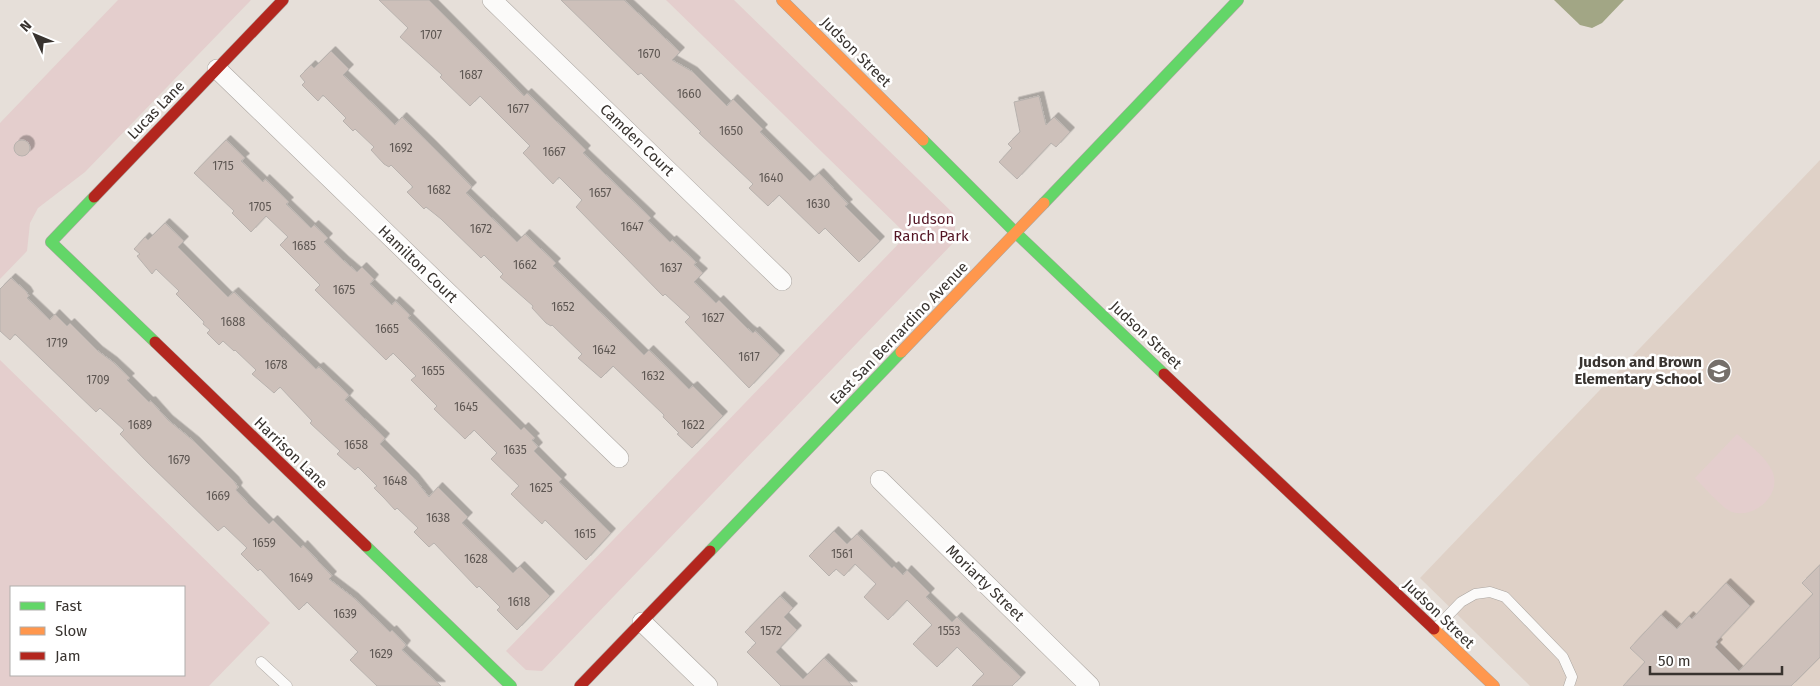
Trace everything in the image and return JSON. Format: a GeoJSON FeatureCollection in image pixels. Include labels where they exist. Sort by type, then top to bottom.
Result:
{"type":"FeatureCollection","features":[{"type":"Feature","properties":{"kind":"street","name":"Lucas Lane"},"geometry":{"type":"LineString","coordinates":[[51,242],[283,0]]}},
{"type":"Feature","properties":{"kind":"street","name":"Camden Court"},"geometry":{"type":"LineString","coordinates":[[492,0],[782,281]]}},
{"type":"Feature","properties":{"kind":"street","name":"Judson Street"},"geometry":{"type":"LineString","coordinates":[[782,0],[1016,233],[1494,686]]}},
{"type":"Feature","properties":{"kind":"street","name":"East San Bernardino Avenue"},"geometry":{"type":"LineString","coordinates":[[580,686],[1238,0]]}},
{"type":"Feature","properties":{"kind":"street","name":"Hamilton Court"},"geometry":{"type":"LineString","coordinates":[[217,69],[619,458]]}},
{"type":"Feature","properties":{"kind":"street","name":"Harrison Lane"},"geometry":{"type":"LineString","coordinates":[[51,242],[510,686]]}},
{"type":"Feature","properties":{"kind":"street","name":"Moriarty Street"},"geometry":{"type":"LineString","coordinates":[[880,480],[1090,686]]}},
{"type":"Feature","properties":{"kind":"street"},"geometry":{"type":"LineString","coordinates":[[642,622],[708,686]]}},
{"type":"Feature","properties":{"kind":"lane"},"geometry":{"type":"LineString","coordinates":[[1435,630],[1462,602],[1475,594],[1490,592],[1505,597],[1563,657],[1572,677],[1569,686]]}},
{"type":"Feature","properties":{"kind":"lane"},"geometry":{"type":"LineString","coordinates":[[261,662],[287,686]]}},
{"type":"Feature","properties":{"kind":"shaded area"},"geometry":{"type":"Polygon","coordinates":[[[1554,0],[1624,0],[1602,23],[1592,28],[1580,25],[1554,0]]]}},
{"type":"Feature","properties":{"kind":"shaded area","name":"Judson and Brown Elementary School"},"geometry":{"type":"Polygon","coordinates":[[[1820,160],[1820,686],[1530,686],[1420,578],[1820,160]]]}},
{"type":"Feature","properties":{"kind":"green space"},"geometry":{"type":"Polygon","coordinates":[[[118,0],[251,0],[85,172],[38,208],[30,223],[27,251],[0,279],[0,123],[118,0]]]}},
{"type":"Feature","properties":{"kind":"green space","name":"Judson Ranch Park"},"geometry":{"type":"Polygon","coordinates":[[[666,0],[734,0],[955,215],[955,241],[542,671],[526,670],[506,651],[907,235],[666,0]]]}},
{"type":"Feature","properties":{"kind":"green space"},"geometry":{"type":"Polygon","coordinates":[[[0,360],[270,623],[209,686],[0,686],[0,360]]]}},
{"type":"Feature","properties":{"kind":"green space"},"geometry":{"type":"Polygon","coordinates":[[[1737,434],[1767,462],[1773,473],[1774,482],[1773,490],[1764,504],[1749,512],[1740,513],[1732,512],[1724,507],[1695,478],[1737,434]]]}},
{"type":"Feature","properties":{"kind":"building"},"geometry":{"type":"Polygon","coordinates":[[[379,0],[429,0],[524,96],[527,93],[586,150],[583,153],[651,218],[648,221],[670,242],[672,240],[696,262],[694,265],[703,273],[694,282],[716,303],[719,300],[748,329],[753,333],[755,331],[780,355],[749,388],[685,322],[690,317],[665,294],[663,296],[576,207],[582,200],[559,177],[553,184],[523,153],[530,146],[480,96],[470,106],[440,77],[442,75],[400,37],[408,28],[379,0]]]}},
{"type":"Feature","properties":{"kind":"building"},"geometry":{"type":"Polygon","coordinates":[[[561,0],[624,0],[680,52],[672,60],[693,72],[727,106],[733,99],[763,129],[760,132],[810,181],[819,173],[848,204],[845,206],[880,241],[859,262],[825,228],[819,234],[779,195],[768,206],[749,188],[753,184],[699,133],[701,132],[641,73],[638,75],[561,0]]]}},
{"type":"Feature","properties":{"kind":"building"},"geometry":{"type":"Polygon","coordinates":[[[331,51],[349,69],[343,75],[395,125],[402,117],[472,187],[466,193],[517,242],[525,234],[556,263],[553,266],[644,355],[649,350],[689,389],[693,386],[723,416],[692,448],[677,434],[679,433],[663,417],[664,415],[613,366],[601,378],[578,358],[582,354],[552,325],[546,323],[532,308],[533,306],[500,277],[503,274],[484,255],[481,258],[441,219],[426,207],[424,209],[407,192],[413,187],[391,165],[389,167],[384,164],[371,150],[374,147],[355,129],[353,131],[343,121],[346,118],[323,95],[318,101],[302,85],[305,82],[300,76],[311,65],[314,68],[331,51]]]}},
{"type":"Feature","properties":{"kind":"building"},"geometry":{"type":"Polygon","coordinates":[[[1039,96],[1046,125],[1054,117],[1070,132],[1056,147],[1051,143],[1017,179],[999,162],[1012,148],[1008,144],[1020,132],[1014,102],[1039,96]]]}},
{"type":"Feature","properties":{"kind":"building"},"geometry":{"type":"Polygon","coordinates":[[[19,140],[25,140],[30,145],[28,154],[19,156],[14,151],[14,145],[19,140]]]}},
{"type":"Feature","properties":{"kind":"building"},"geometry":{"type":"Polygon","coordinates":[[[226,140],[245,158],[241,161],[263,182],[265,179],[289,202],[286,204],[311,228],[314,225],[328,238],[324,242],[357,272],[362,267],[374,279],[370,284],[392,305],[395,301],[410,315],[408,318],[521,430],[524,427],[535,438],[532,440],[538,447],[534,451],[562,479],[559,482],[611,533],[586,560],[545,520],[542,524],[511,494],[519,486],[491,459],[497,453],[474,430],[465,439],[434,409],[437,406],[411,380],[416,376],[393,353],[386,360],[315,290],[320,285],[280,245],[288,237],[266,216],[251,232],[232,213],[234,211],[194,173],[226,140]]]}},
{"type":"Feature","properties":{"kind":"building"},"geometry":{"type":"Polygon","coordinates":[[[165,223],[184,241],[178,247],[228,297],[234,292],[316,369],[319,367],[349,395],[345,400],[385,438],[380,444],[414,478],[429,497],[438,487],[468,517],[462,523],[513,573],[520,566],[550,596],[517,630],[497,610],[500,607],[479,586],[477,588],[434,543],[429,547],[414,532],[418,528],[397,508],[395,510],[374,488],[377,486],[358,467],[355,470],[337,454],[340,451],[310,423],[312,421],[280,387],[274,393],[252,374],[256,370],[235,350],[223,341],[219,345],[207,333],[210,330],[203,324],[204,322],[176,294],[179,291],[156,269],[152,274],[137,256],[140,254],[134,249],[145,237],[148,240],[165,223]]]}},
{"type":"Feature","properties":{"kind":"building"},"geometry":{"type":"Polygon","coordinates":[[[11,278],[26,291],[29,296],[27,298],[50,320],[55,314],[67,326],[70,323],[98,351],[130,378],[127,380],[149,402],[151,401],[168,420],[195,442],[234,481],[238,487],[236,490],[269,524],[273,520],[301,548],[303,545],[332,576],[329,579],[354,598],[390,632],[392,630],[406,645],[402,650],[441,686],[377,686],[350,660],[358,652],[307,602],[299,610],[260,569],[258,571],[241,554],[247,548],[224,526],[218,531],[120,434],[124,430],[100,408],[96,412],[15,334],[10,340],[0,331],[0,289],[11,278]]]}},
{"type":"Feature","properties":{"kind":"building"},"geometry":{"type":"Polygon","coordinates":[[[834,531],[847,544],[857,534],[892,568],[894,566],[903,575],[907,570],[930,593],[926,597],[952,622],[957,617],[1021,677],[1012,686],[972,686],[984,674],[957,647],[937,667],[913,644],[932,625],[907,600],[888,620],[864,597],[876,584],[855,564],[844,576],[836,569],[829,576],[809,556],[834,531]]]}},
{"type":"Feature","properties":{"kind":"building"},"geometry":{"type":"Polygon","coordinates":[[[1820,565],[1820,657],[1791,686],[1623,686],[1645,662],[1630,648],[1661,615],[1677,629],[1689,616],[1692,619],[1726,583],[1750,606],[1716,642],[1718,644],[1715,647],[1739,671],[1813,594],[1802,583],[1820,565]]]}},
{"type":"Feature","properties":{"kind":"building"},"geometry":{"type":"Polygon","coordinates":[[[780,596],[793,608],[784,617],[797,630],[776,652],[803,679],[824,658],[853,686],[781,686],[747,652],[756,643],[745,632],[780,596]]]}},
{"type":"Feature","properties":{"kind":"traffic: fast"},"geometry":{"type":"LineString","coordinates":[[1044,203],[1238,0]]}},
{"type":"Feature","properties":{"kind":"traffic: fast"},"geometry":{"type":"LineString","coordinates":[[923,140],[1016,233],[1164,374]]}},
{"type":"Feature","properties":{"kind":"traffic: fast"},"geometry":{"type":"LineString","coordinates":[[94,197],[51,242],[155,342]]}},
{"type":"Feature","properties":{"kind":"traffic: fast"},"geometry":{"type":"LineString","coordinates":[[710,551],[901,352]]}},
{"type":"Feature","properties":{"kind":"traffic: fast"},"geometry":{"type":"LineString","coordinates":[[366,546],[511,686]]}},
{"type":"Feature","properties":{"kind":"traffic: slow"},"geometry":{"type":"LineString","coordinates":[[782,0],[923,140]]}},
{"type":"Feature","properties":{"kind":"traffic: slow"},"geometry":{"type":"LineString","coordinates":[[901,352],[1044,203]]}},
{"type":"Feature","properties":{"kind":"traffic: slow"},"geometry":{"type":"LineString","coordinates":[[1434,629],[1494,686]]}},
{"type":"Feature","properties":{"kind":"traffic: jam"},"geometry":{"type":"LineString","coordinates":[[94,197],[283,0]]}},
{"type":"Feature","properties":{"kind":"traffic: jam"},"geometry":{"type":"LineString","coordinates":[[155,342],[366,546]]}},
{"type":"Feature","properties":{"kind":"traffic: jam"},"geometry":{"type":"LineString","coordinates":[[1164,374],[1434,629]]}},
{"type":"Feature","properties":{"kind":"traffic: jam"},"geometry":{"type":"LineString","coordinates":[[580,686],[710,551]]}},
{"type":"Feature","properties":{"kind":"place","name":"Judson and Brown Elementary School"},"geometry":{"type":"Point","coordinates":[1719,371]}}]}
